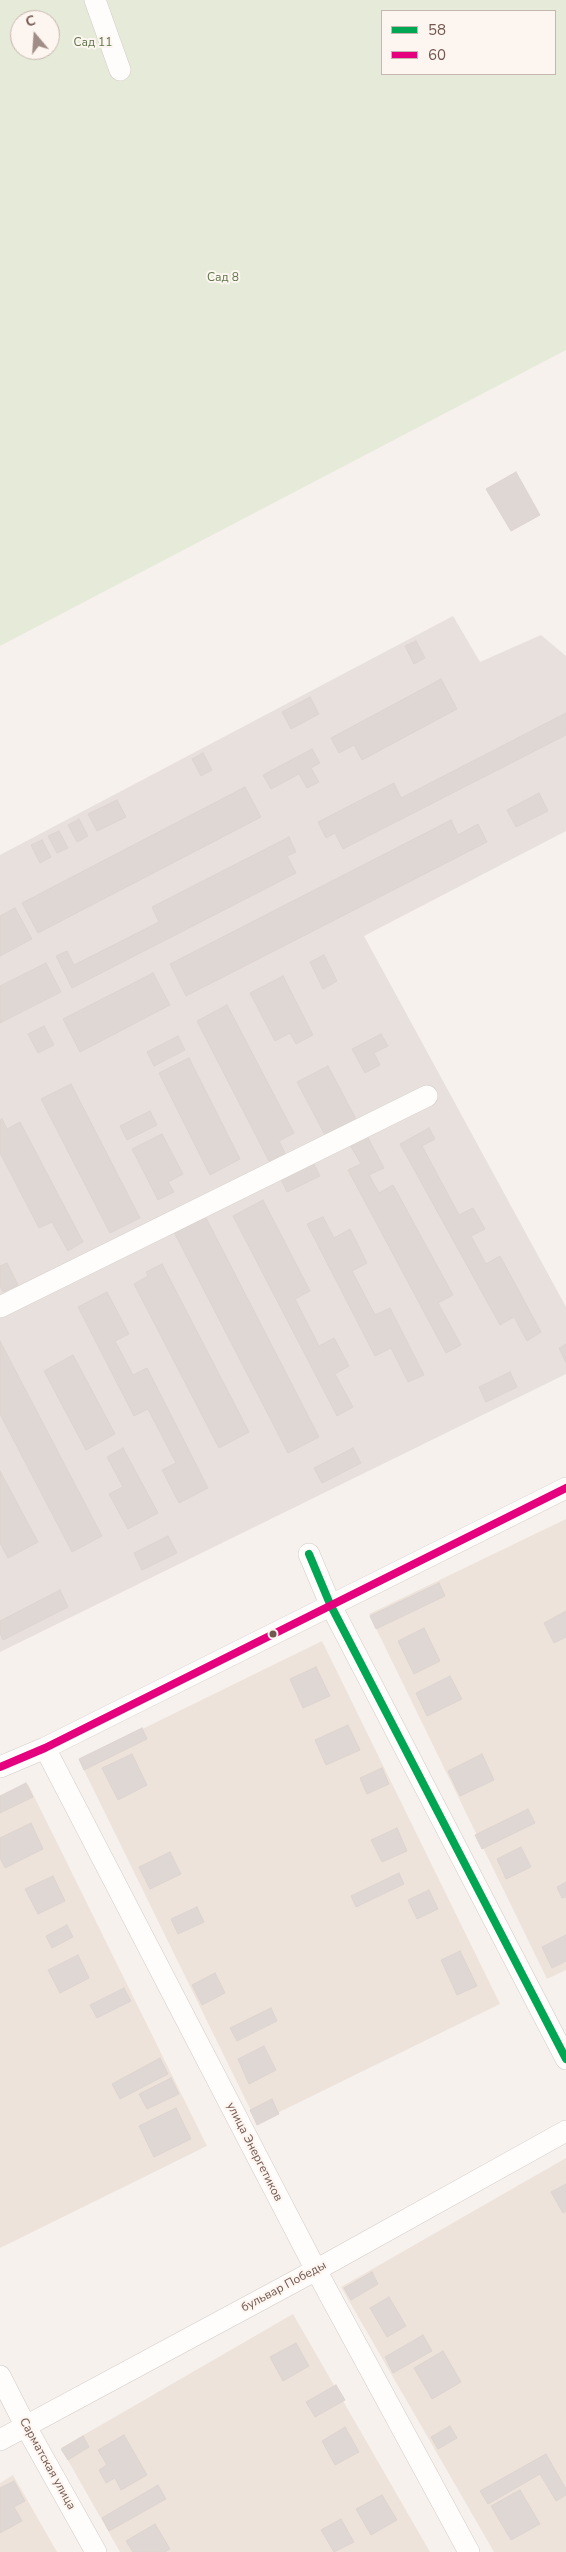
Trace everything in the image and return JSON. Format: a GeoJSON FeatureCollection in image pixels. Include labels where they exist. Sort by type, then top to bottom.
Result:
{"type":"FeatureCollection","features":[{"type":"Feature","properties":{"kind":"street"},"geometry":{"type":"LineString","coordinates":[[95,0],[120,70]]}},
{"type":"Feature","properties":{"kind":"street"},"geometry":{"type":"LineString","coordinates":[[0,1307],[427,1096]]}},
{"type":"Feature","properties":{"kind":"street"},"geometry":{"type":"LineString","coordinates":[[0,1767],[45,1748],[330,1604],[566,1488]]}},
{"type":"Feature","properties":{"kind":"street"},"geometry":{"type":"LineString","coordinates":[[310,1554],[330,1604],[566,2059]]}},
{"type":"Feature","properties":{"kind":"street","name":"улица Энергетиков"},"geometry":{"type":"LineString","coordinates":[[45,1748],[316,2270],[469,2552]]}},
{"type":"Feature","properties":{"kind":"street","name":"бульвар Победы"},"geometry":{"type":"LineString","coordinates":[[0,2440],[316,2270],[566,2131]]}},
{"type":"Feature","properties":{"kind":"street","name":"Сарматская улица"},"geometry":{"type":"LineString","coordinates":[[0,2376],[25,2425],[96,2552]]}},
{"type":"Feature","properties":{"kind":"shaded area"},"geometry":{"type":"Polygon","coordinates":[[[453,616],[480,662],[541,635],[566,656],[566,831],[364,936],[566,1307],[566,1374],[0,1652],[0,855],[453,616]]]}},
{"type":"Feature","properties":{"kind":"shaded area"},"geometry":{"type":"Polygon","coordinates":[[[566,1519],[566,1970],[547,1979],[369,1614],[566,1519]]]}},
{"type":"Feature","properties":{"kind":"shaded area"},"geometry":{"type":"Polygon","coordinates":[[[322,1641],[500,2004],[257,2123],[79,1760],[322,1641]]]}},
{"type":"Feature","properties":{"kind":"shaded area"},"geometry":{"type":"Polygon","coordinates":[[[28,1784],[207,2146],[0,2248],[0,1798],[28,1784]]]}},
{"type":"Feature","properties":{"kind":"shaded area"},"geometry":{"type":"Polygon","coordinates":[[[566,2158],[566,2552],[494,2552],[341,2287],[566,2158]]]}},
{"type":"Feature","properties":{"kind":"shaded area"},"geometry":{"type":"Polygon","coordinates":[[[293,2314],[430,2552],[120,2552],[61,2448],[293,2314]]]}},
{"type":"Feature","properties":{"kind":"shaded area"},"geometry":{"type":"Polygon","coordinates":[[[13,2475],[57,2552],[0,2552],[0,2483],[13,2475]]]}},
{"type":"Feature","properties":{"kind":"green space","name":"Сад 8"},"geometry":{"type":"Polygon","coordinates":[[[0,0],[566,0],[566,350],[0,646],[0,0]]]}},
{"type":"Feature","properties":{"kind":"building"},"geometry":{"type":"Polygon","coordinates":[[[516,472],[540,515],[511,531],[486,489],[516,472]]]}},
{"type":"Feature","properties":{"kind":"building"},"geometry":{"type":"Polygon","coordinates":[[[416,641],[425,658],[414,664],[405,646],[416,641]]]}},
{"type":"Feature","properties":{"kind":"building"},"geometry":{"type":"Polygon","coordinates":[[[441,679],[457,709],[362,760],[354,745],[339,753],[331,738],[441,679]]]}},
{"type":"Feature","properties":{"kind":"building"},"geometry":{"type":"Polygon","coordinates":[[[310,697],[319,714],[291,729],[282,712],[310,697]]]}},
{"type":"Feature","properties":{"kind":"building"},"geometry":{"type":"Polygon","coordinates":[[[566,713],[566,735],[343,849],[335,833],[326,838],[318,822],[394,783],[401,798],[566,713]]]}},
{"type":"Feature","properties":{"kind":"building"},"geometry":{"type":"Polygon","coordinates":[[[312,749],[320,763],[311,768],[319,782],[307,788],[299,774],[271,789],[263,775],[312,749]]]}},
{"type":"Feature","properties":{"kind":"building"},"geometry":{"type":"Polygon","coordinates":[[[203,753],[212,770],[201,776],[192,759],[203,753]]]}},
{"type":"Feature","properties":{"kind":"building"},"geometry":{"type":"Polygon","coordinates":[[[245,787],[261,817],[38,933],[22,903],[245,787]]]}},
{"type":"Feature","properties":{"kind":"building"},"geometry":{"type":"Polygon","coordinates":[[[539,793],[548,811],[516,827],[507,810],[539,793]]]}},
{"type":"Feature","properties":{"kind":"building"},"geometry":{"type":"Polygon","coordinates":[[[117,800],[126,817],[97,831],[88,814],[117,800]]]}},
{"type":"Feature","properties":{"kind":"building"},"geometry":{"type":"Polygon","coordinates":[[[79,819],[88,836],[77,842],[68,825],[79,819]]]}},
{"type":"Feature","properties":{"kind":"building"},"geometry":{"type":"Polygon","coordinates":[[[451,820],[458,835],[478,824],[487,842],[186,996],[170,964],[451,820]]]}},
{"type":"Feature","properties":{"kind":"building"},"geometry":{"type":"Polygon","coordinates":[[[59,831],[68,848],[57,853],[48,836],[59,831]]]}},
{"type":"Feature","properties":{"kind":"building"},"geometry":{"type":"Polygon","coordinates":[[[289,837],[296,852],[287,856],[296,873],[72,988],[56,956],[67,951],[74,965],[159,922],[152,907],[289,837]]]}},
{"type":"Feature","properties":{"kind":"building"},"geometry":{"type":"Polygon","coordinates":[[[42,840],[51,857],[40,863],[31,845],[42,840]]]}},
{"type":"Feature","properties":{"kind":"building"},"geometry":{"type":"Polygon","coordinates":[[[15,908],[32,939],[0,956],[0,916],[15,908]]]}},
{"type":"Feature","properties":{"kind":"building"},"geometry":{"type":"Polygon","coordinates":[[[324,955],[337,981],[323,989],[310,962],[324,955]]]}},
{"type":"Feature","properties":{"kind":"building"},"geometry":{"type":"Polygon","coordinates":[[[46,963],[61,992],[0,1023],[0,986],[46,963]]]}},
{"type":"Feature","properties":{"kind":"building"},"geometry":{"type":"Polygon","coordinates":[[[153,973],[170,1005],[80,1052],[63,1019],[153,973]]]}},
{"type":"Feature","properties":{"kind":"building"},"geometry":{"type":"Polygon","coordinates":[[[283,976],[313,1035],[296,1044],[290,1033],[275,1041],[250,993],[283,976]]]}},
{"type":"Feature","properties":{"kind":"building"},"geometry":{"type":"Polygon","coordinates":[[[227,1005],[294,1133],[279,1141],[285,1153],[269,1161],[197,1021],[227,1005]]]}},
{"type":"Feature","properties":{"kind":"building"},"geometry":{"type":"Polygon","coordinates":[[[44,1026],[54,1045],[38,1053],[28,1034],[44,1026]]]}},
{"type":"Feature","properties":{"kind":"building"},"geometry":{"type":"Polygon","coordinates":[[[381,1034],[388,1046],[374,1053],[380,1065],[365,1073],[352,1049],[381,1034]]]}},
{"type":"Feature","properties":{"kind":"building"},"geometry":{"type":"Polygon","coordinates":[[[178,1036],[185,1050],[154,1066],[147,1052],[178,1036]]]}},
{"type":"Feature","properties":{"kind":"building"},"geometry":{"type":"Polygon","coordinates":[[[189,1058],[240,1159],[210,1175],[159,1073],[189,1058]]]}},
{"type":"Feature","properties":{"kind":"building"},"geometry":{"type":"Polygon","coordinates":[[[328,1066],[356,1119],[325,1135],[297,1082],[328,1066]]]}},
{"type":"Feature","properties":{"kind":"building"},"geometry":{"type":"Polygon","coordinates":[[[71,1084],[140,1218],[110,1233],[41,1099],[71,1084]]]}},
{"type":"Feature","properties":{"kind":"building"},"geometry":{"type":"Polygon","coordinates":[[[150,1111],[157,1125],[127,1140],[120,1126],[150,1111]]]}},
{"type":"Feature","properties":{"kind":"building"},"geometry":{"type":"Polygon","coordinates":[[[2,1119],[7,1129],[20,1122],[83,1242],[68,1251],[52,1222],[39,1228],[0,1153],[0,1120],[2,1119]]]}},
{"type":"Feature","properties":{"kind":"building"},"geometry":{"type":"Polygon","coordinates":[[[429,1128],[435,1139],[422,1146],[459,1215],[473,1208],[485,1229],[471,1236],[486,1264],[500,1256],[541,1332],[527,1341],[514,1317],[500,1325],[400,1144],[429,1128]]]}},
{"type":"Feature","properties":{"kind":"building"},"geometry":{"type":"Polygon","coordinates":[[[162,1134],[183,1174],[168,1182],[174,1192],[158,1200],[132,1149],[162,1134]]]}},
{"type":"Feature","properties":{"kind":"building"},"geometry":{"type":"Polygon","coordinates":[[[366,1134],[384,1168],[369,1175],[379,1193],[393,1185],[453,1295],[438,1303],[461,1345],[446,1353],[348,1170],[361,1164],[349,1143],[366,1134]]]}},
{"type":"Feature","properties":{"kind":"building"},"geometry":{"type":"Polygon","coordinates":[[[313,1162],[320,1176],[287,1192],[281,1179],[313,1162]]]}},
{"type":"Feature","properties":{"kind":"building"},"geometry":{"type":"Polygon","coordinates":[[[263,1200],[310,1291],[295,1299],[319,1346],[334,1338],[349,1366],[335,1374],[353,1407],[337,1416],[233,1216],[263,1200]]]}},
{"type":"Feature","properties":{"kind":"building"},"geometry":{"type":"Polygon","coordinates":[[[205,1216],[319,1437],[288,1453],[174,1232],[205,1216]]]}},
{"type":"Feature","properties":{"kind":"building"},"geometry":{"type":"Polygon","coordinates":[[[323,1217],[334,1238],[350,1229],[367,1263],[352,1271],[375,1315],[390,1308],[424,1375],[408,1382],[391,1348],[375,1356],[307,1224],[323,1217]]]}},
{"type":"Feature","properties":{"kind":"building"},"geometry":{"type":"Polygon","coordinates":[[[7,1263],[18,1285],[3,1292],[0,1286],[0,1266],[7,1263]]]}},
{"type":"Feature","properties":{"kind":"building"},"geometry":{"type":"Polygon","coordinates":[[[162,1264],[249,1432],[219,1448],[134,1284],[148,1276],[146,1272],[162,1264]]]}},
{"type":"Feature","properties":{"kind":"building"},"geometry":{"type":"Polygon","coordinates":[[[107,1292],[129,1334],[115,1341],[133,1375],[147,1368],[208,1488],[179,1503],[162,1470],[176,1463],[148,1409],[134,1416],[78,1307],[107,1292]]]}},
{"type":"Feature","properties":{"kind":"building"},"geometry":{"type":"Polygon","coordinates":[[[0,1341],[102,1536],[72,1552],[0,1414],[0,1341]]]}},
{"type":"Feature","properties":{"kind":"building"},"geometry":{"type":"Polygon","coordinates":[[[566,1344],[566,1363],[559,1348],[566,1344]]]}},
{"type":"Feature","properties":{"kind":"building"},"geometry":{"type":"Polygon","coordinates":[[[73,1355],[115,1434],[86,1450],[44,1371],[73,1355]]]}},
{"type":"Feature","properties":{"kind":"building"},"geometry":{"type":"Polygon","coordinates":[[[510,1372],[517,1387],[486,1402],[479,1387],[510,1372]]]}},
{"type":"Feature","properties":{"kind":"building"},"geometry":{"type":"Polygon","coordinates":[[[123,1448],[158,1513],[128,1529],[109,1494],[123,1487],[107,1457],[123,1448]]]}},
{"type":"Feature","properties":{"kind":"building"},"geometry":{"type":"Polygon","coordinates":[[[353,1448],[361,1463],[322,1483],[314,1468],[353,1448]]]}},
{"type":"Feature","properties":{"kind":"building"},"geometry":{"type":"Polygon","coordinates":[[[0,1471],[38,1542],[8,1558],[0,1543],[0,1471]]]}},
{"type":"Feature","properties":{"kind":"building"},"geometry":{"type":"Polygon","coordinates":[[[168,1536],[177,1553],[142,1570],[134,1553],[168,1536]]]}},
{"type":"Feature","properties":{"kind":"building"},"geometry":{"type":"Polygon","coordinates":[[[439,1583],[445,1596],[376,1629],[370,1616],[439,1583]]]}},
{"type":"Feature","properties":{"kind":"building"},"geometry":{"type":"Polygon","coordinates":[[[60,1590],[68,1607],[3,1640],[0,1633],[0,1621],[60,1590]]]}},
{"type":"Feature","properties":{"kind":"building"},"geometry":{"type":"Polygon","coordinates":[[[566,1611],[566,1637],[554,1643],[544,1623],[566,1611]]]}},
{"type":"Feature","properties":{"kind":"building"},"geometry":{"type":"Polygon","coordinates":[[[424,1628],[440,1661],[414,1674],[398,1641],[424,1628]]]}},
{"type":"Feature","properties":{"kind":"building"},"geometry":{"type":"Polygon","coordinates":[[[316,1667],[330,1696],[303,1708],[290,1679],[316,1667]]]}},
{"type":"Feature","properties":{"kind":"building"},"geometry":{"type":"Polygon","coordinates":[[[450,1676],[462,1699],[427,1716],[416,1693],[450,1676]]]}},
{"type":"Feature","properties":{"kind":"building"},"geometry":{"type":"Polygon","coordinates":[[[348,1725],[360,1750],[326,1765],[315,1740],[348,1725]]]}},
{"type":"Feature","properties":{"kind":"building"},"geometry":{"type":"Polygon","coordinates":[[[142,1728],[147,1739],[84,1770],[79,1759],[142,1728]]]}},
{"type":"Feature","properties":{"kind":"building"},"geometry":{"type":"Polygon","coordinates":[[[132,1754],[147,1785],[118,1800],[102,1768],[132,1754]]]}},
{"type":"Feature","properties":{"kind":"building"},"geometry":{"type":"Polygon","coordinates":[[[482,1754],[494,1780],[460,1796],[448,1771],[482,1754]]]}},
{"type":"Feature","properties":{"kind":"building"},"geometry":{"type":"Polygon","coordinates":[[[382,1768],[389,1784],[367,1794],[360,1778],[382,1768]]]}},
{"type":"Feature","properties":{"kind":"building"},"geometry":{"type":"Polygon","coordinates":[[[26,1783],[33,1797],[0,1813],[0,1796],[26,1783]]]}},
{"type":"Feature","properties":{"kind":"building"},"geometry":{"type":"Polygon","coordinates":[[[528,1809],[535,1823],[482,1849],[475,1835],[528,1809]]]}},
{"type":"Feature","properties":{"kind":"building"},"geometry":{"type":"Polygon","coordinates":[[[31,1823],[43,1849],[5,1868],[0,1858],[0,1838],[31,1823]]]}},
{"type":"Feature","properties":{"kind":"building"},"geometry":{"type":"Polygon","coordinates":[[[397,1828],[407,1851],[382,1862],[371,1840],[397,1828]]]}},
{"type":"Feature","properties":{"kind":"building"},"geometry":{"type":"Polygon","coordinates":[[[521,1847],[531,1867],[506,1879],[497,1859],[521,1847]]]}},
{"type":"Feature","properties":{"kind":"building"},"geometry":{"type":"Polygon","coordinates":[[[170,1852],[181,1874],[150,1889],[139,1867],[170,1852]]]}},
{"type":"Feature","properties":{"kind":"building"},"geometry":{"type":"Polygon","coordinates":[[[399,1873],[404,1884],[356,1907],[351,1896],[399,1873]]]}},
{"type":"Feature","properties":{"kind":"building"},"geometry":{"type":"Polygon","coordinates":[[[53,1876],[65,1901],[38,1914],[25,1889],[53,1876]]]}},
{"type":"Feature","properties":{"kind":"building"},"geometry":{"type":"Polygon","coordinates":[[[566,1882],[566,1897],[562,1898],[557,1887],[566,1882]]]}},
{"type":"Feature","properties":{"kind":"building"},"geometry":{"type":"Polygon","coordinates":[[[429,1890],[438,1909],[417,1919],[408,1900],[429,1890]]]}},
{"type":"Feature","properties":{"kind":"building"},"geometry":{"type":"Polygon","coordinates":[[[197,1907],[204,1922],[178,1934],[171,1919],[197,1907]]]}},
{"type":"Feature","properties":{"kind":"building"},"geometry":{"type":"Polygon","coordinates":[[[67,1925],[73,1937],[52,1948],[46,1936],[67,1925]]]}},
{"type":"Feature","properties":{"kind":"building"},"geometry":{"type":"Polygon","coordinates":[[[566,1935],[566,1961],[552,1968],[542,1947],[566,1935]]]}},
{"type":"Feature","properties":{"kind":"building"},"geometry":{"type":"Polygon","coordinates":[[[460,1951],[477,1986],[457,1995],[441,1960],[460,1951]]]}},
{"type":"Feature","properties":{"kind":"building"},"geometry":{"type":"Polygon","coordinates":[[[78,1955],[89,1978],[60,1993],[48,1970],[78,1955]]]}},
{"type":"Feature","properties":{"kind":"building"},"geometry":{"type":"Polygon","coordinates":[[[215,1973],[225,1993],[202,2005],[192,1985],[215,1973]]]}},
{"type":"Feature","properties":{"kind":"building"},"geometry":{"type":"Polygon","coordinates":[[[124,1988],[131,2001],[97,2018],[90,2005],[124,1988]]]}},
{"type":"Feature","properties":{"kind":"building"},"geometry":{"type":"Polygon","coordinates":[[[271,2008],[277,2021],[237,2041],[230,2028],[271,2008]]]}},
{"type":"Feature","properties":{"kind":"building"},"geometry":{"type":"Polygon","coordinates":[[[264,2046],[276,2070],[249,2084],[238,2059],[264,2046]]]}},
{"type":"Feature","properties":{"kind":"building"},"geometry":{"type":"Polygon","coordinates":[[[160,2058],[168,2074],[120,2099],[112,2084],[160,2058]]]}},
{"type":"Feature","properties":{"kind":"building"},"geometry":{"type":"Polygon","coordinates":[[[171,2078],[179,2094],[147,2109],[139,2094],[171,2078]]]}},
{"type":"Feature","properties":{"kind":"building"},"geometry":{"type":"Polygon","coordinates":[[[272,2099],[279,2114],[257,2125],[250,2110],[272,2099]]]}},
{"type":"Feature","properties":{"kind":"building"},"geometry":{"type":"Polygon","coordinates":[[[176,2108],[191,2139],[154,2157],[139,2126],[176,2108]]]}},
{"type":"Feature","properties":{"kind":"building"},"geometry":{"type":"Polygon","coordinates":[[[566,2184],[566,2211],[563,2213],[551,2192],[566,2184]]]}},
{"type":"Feature","properties":{"kind":"building"},"geometry":{"type":"Polygon","coordinates":[[[372,2272],[378,2284],[351,2300],[344,2288],[372,2272]]]}},
{"type":"Feature","properties":{"kind":"building"},"geometry":{"type":"Polygon","coordinates":[[[389,2297],[406,2326],[387,2337],[370,2308],[389,2297]]]}},
{"type":"Feature","properties":{"kind":"building"},"geometry":{"type":"Polygon","coordinates":[[[423,2335],[432,2351],[393,2373],[385,2357],[423,2335]]]}},
{"type":"Feature","properties":{"kind":"building"},"geometry":{"type":"Polygon","coordinates":[[[296,2343],[309,2366],[283,2381],[270,2357],[296,2343]]]}},
{"type":"Feature","properties":{"kind":"building"},"geometry":{"type":"Polygon","coordinates":[[[443,2351],[461,2382],[432,2399],[414,2368],[443,2351]]]}},
{"type":"Feature","properties":{"kind":"building"},"geometry":{"type":"Polygon","coordinates":[[[336,2385],[345,2400],[315,2417],[306,2402],[336,2385]]]}},
{"type":"Feature","properties":{"kind":"building"},"geometry":{"type":"Polygon","coordinates":[[[450,2426],[457,2438],[438,2449],[431,2437],[450,2426]]]}},
{"type":"Feature","properties":{"kind":"building"},"geometry":{"type":"Polygon","coordinates":[[[345,2427],[359,2452],[335,2465],[322,2441],[345,2427]]]}},
{"type":"Feature","properties":{"kind":"building"},"geometry":{"type":"Polygon","coordinates":[[[124,2435],[147,2475],[121,2490],[115,2478],[106,2483],[99,2470],[107,2465],[98,2450],[124,2435]]]}},
{"type":"Feature","properties":{"kind":"building"},"geometry":{"type":"Polygon","coordinates":[[[83,2436],[89,2447],[68,2460],[61,2449],[83,2436]]]}},
{"type":"Feature","properties":{"kind":"building"},"geometry":{"type":"Polygon","coordinates":[[[546,2454],[566,2489],[566,2495],[556,2501],[540,2474],[488,2504],[480,2491],[546,2454]]]}},
{"type":"Feature","properties":{"kind":"building"},"geometry":{"type":"Polygon","coordinates":[[[14,2481],[25,2501],[14,2507],[22,2521],[0,2533],[0,2488],[14,2481]]]}},
{"type":"Feature","properties":{"kind":"building"},"geometry":{"type":"Polygon","coordinates":[[[158,2485],[166,2499],[109,2531],[102,2518],[158,2485]]]}},
{"type":"Feature","properties":{"kind":"building"},"geometry":{"type":"Polygon","coordinates":[[[520,2490],[540,2524],[511,2540],[491,2506],[520,2490]]]}},
{"type":"Feature","properties":{"kind":"building"},"geometry":{"type":"Polygon","coordinates":[[[382,2495],[397,2520],[371,2535],[356,2509],[382,2495]]]}},
{"type":"Feature","properties":{"kind":"building"},"geometry":{"type":"Polygon","coordinates":[[[341,2519],[354,2542],[334,2552],[321,2530],[341,2519]]]}},
{"type":"Feature","properties":{"kind":"building"},"geometry":{"type":"Polygon","coordinates":[[[155,2524],[170,2549],[165,2552],[133,2552],[126,2541],[155,2524]]]}},
{"type":"Feature","properties":{"kind":"transit line","name":"60"},"geometry":{"type":"LineString","coordinates":[[0,1767],[45,1748],[566,1488]]}},
{"type":"Feature","properties":{"kind":"transit line","name":"58"},"geometry":{"type":"LineString","coordinates":[[309,1554],[330,1604],[566,2059]]}},
{"type":"Feature","properties":{"kind":"park label","name":"Сад 11"},"geometry":{"type":"Point","coordinates":[93,43]}}]}
